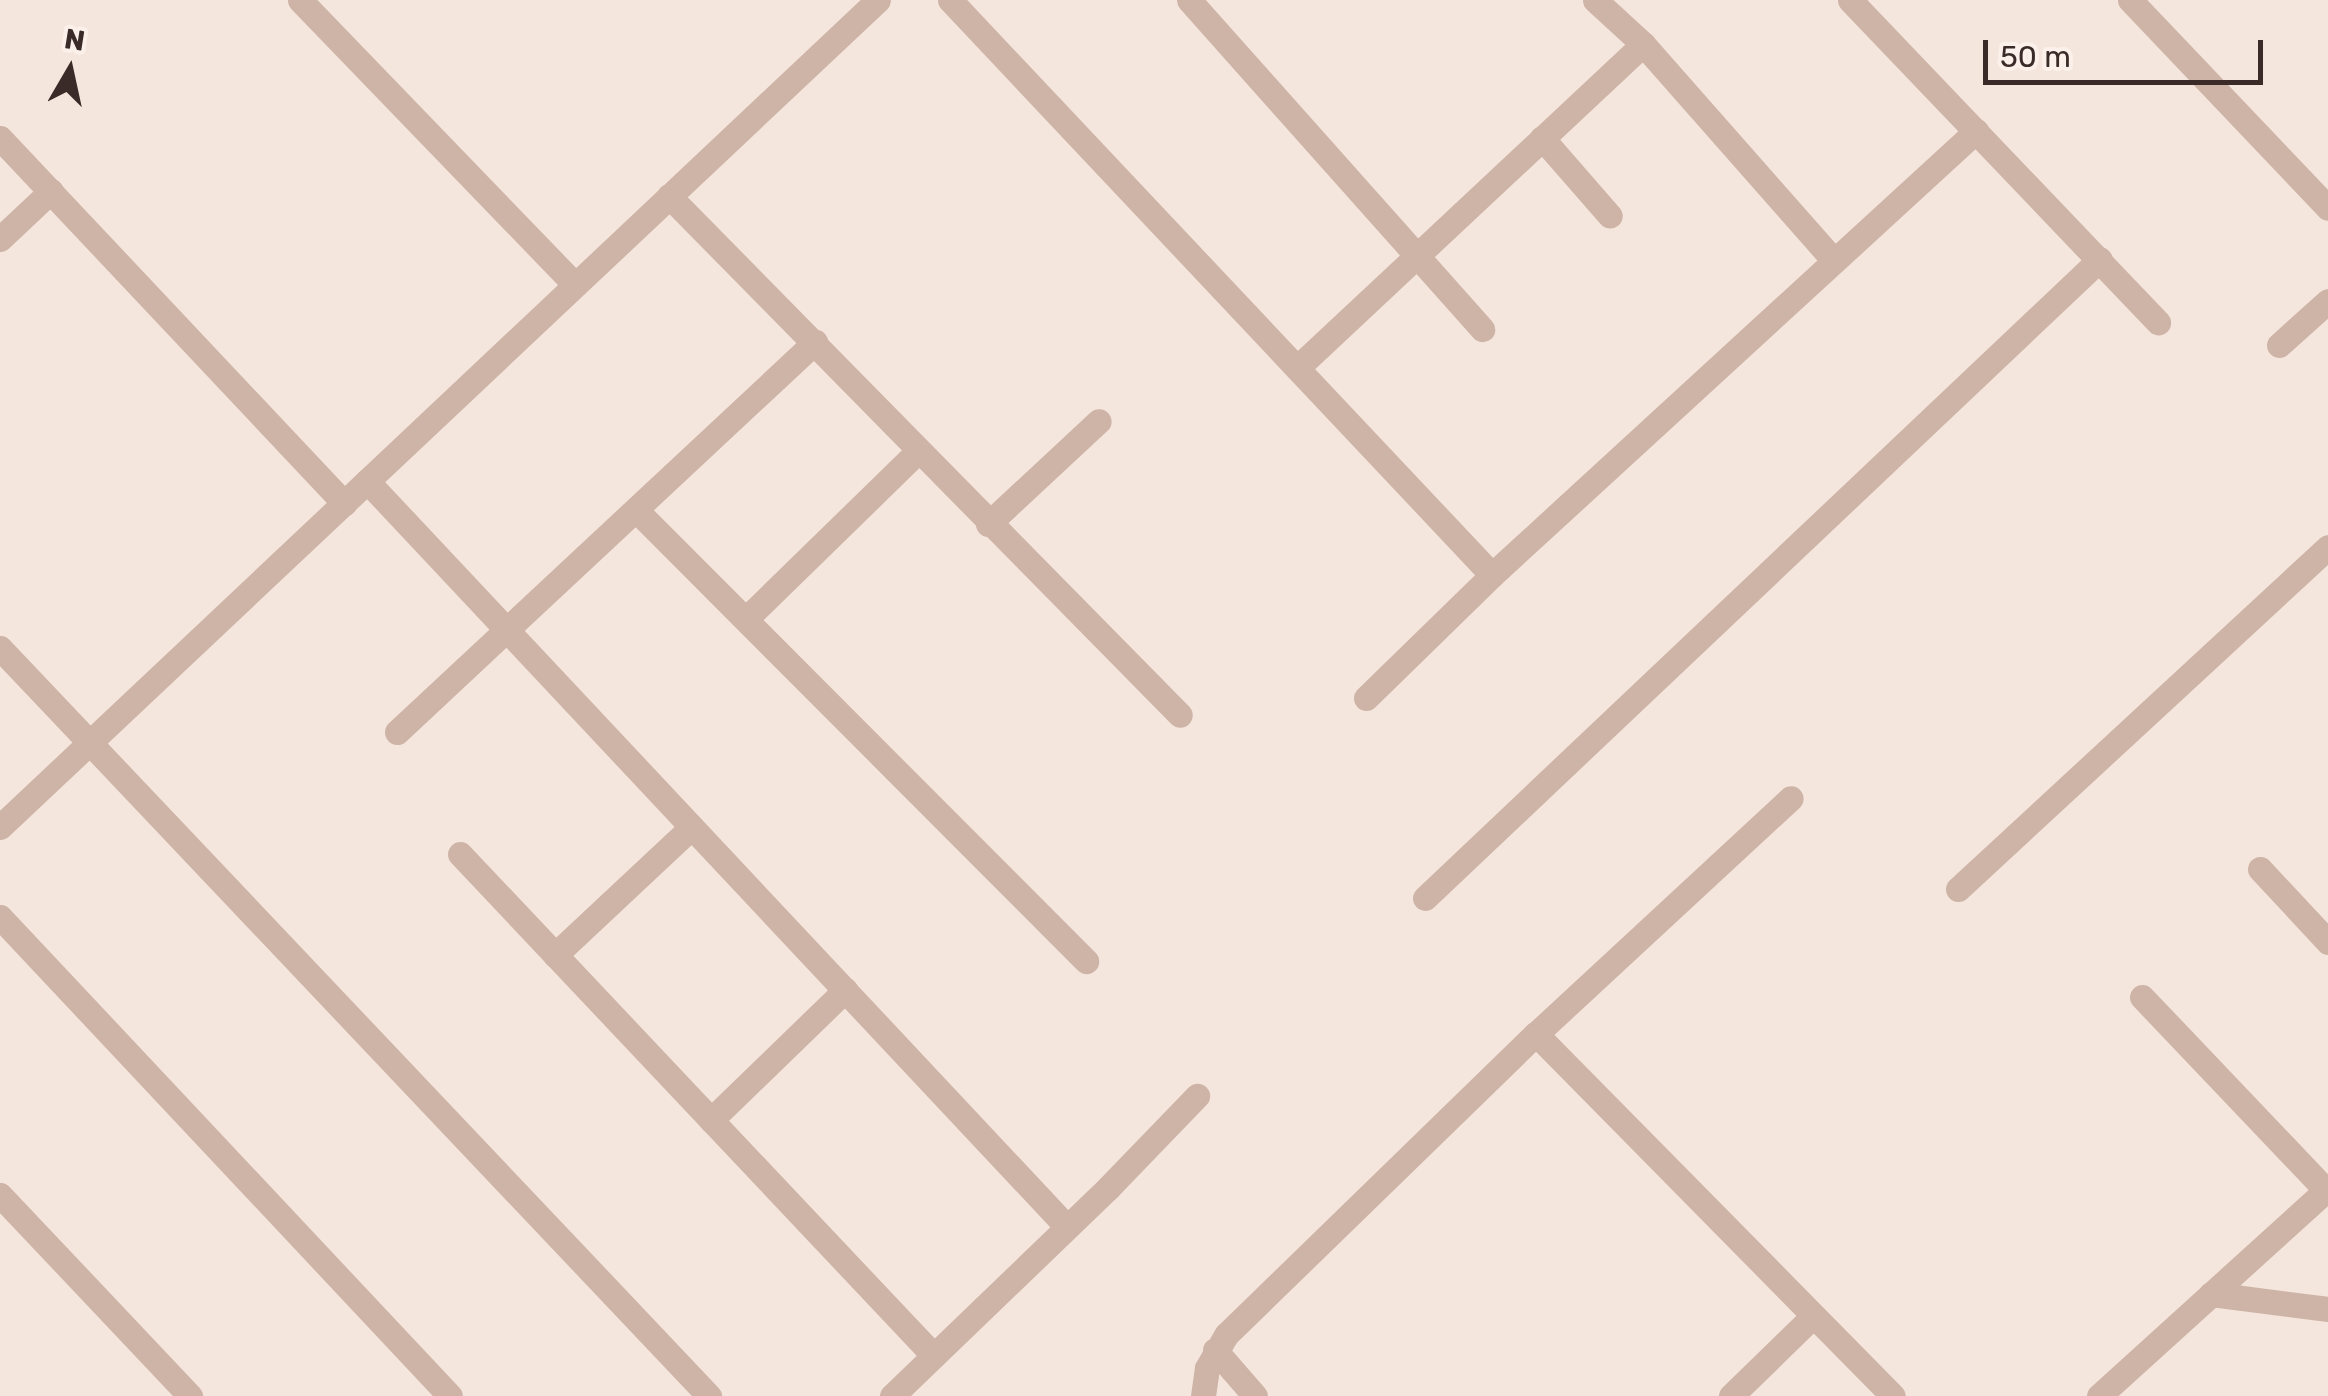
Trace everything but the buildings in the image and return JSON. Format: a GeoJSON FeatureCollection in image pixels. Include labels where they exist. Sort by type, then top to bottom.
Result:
{"type":"FeatureCollection","features":[{"type":"Feature","properties":{"kind":"street"},"geometry":{"type":"LineString","coordinates":[[300,0],[575,285]]}},
{"type":"Feature","properties":{"kind":"street"},"geometry":{"type":"LineString","coordinates":[[0,827],[878,0]]}},
{"type":"Feature","properties":{"kind":"street"},"geometry":{"type":"LineString","coordinates":[[950,0],[1492,575]]}},
{"type":"Feature","properties":{"kind":"street"},"geometry":{"type":"LineString","coordinates":[[1189,0],[1482,330]]}},
{"type":"Feature","properties":{"kind":"street"},"geometry":{"type":"LineString","coordinates":[[1595,0],[1643,44],[1834,261]]}},
{"type":"Feature","properties":{"kind":"street"},"geometry":{"type":"LineString","coordinates":[[1850,0],[2158,322]]}},
{"type":"Feature","properties":{"kind":"street"},"geometry":{"type":"LineString","coordinates":[[2130,0],[2328,208]]}},
{"type":"Feature","properties":{"kind":"street"},"geometry":{"type":"LineString","coordinates":[[1298,368],[1643,44]]}},
{"type":"Feature","properties":{"kind":"street"},"geometry":{"type":"LineString","coordinates":[[1366,698],[1492,575],[1976,131]]}},
{"type":"Feature","properties":{"kind":"street"},"geometry":{"type":"LineString","coordinates":[[0,138],[344,503]]}},
{"type":"Feature","properties":{"kind":"street"},"geometry":{"type":"LineString","coordinates":[[1542,138],[1610,216]]}},
{"type":"Feature","properties":{"kind":"street"},"geometry":{"type":"LineString","coordinates":[[0,239],[51,191]]}},
{"type":"Feature","properties":{"kind":"street"},"geometry":{"type":"LineString","coordinates":[[670,196],[815,342],[916,452],[1180,716]]}},
{"type":"Feature","properties":{"kind":"street"},"geometry":{"type":"LineString","coordinates":[[1426,898],[2100,258]]}},
{"type":"Feature","properties":{"kind":"street"},"geometry":{"type":"LineString","coordinates":[[2279,345],[2328,301]]}},
{"type":"Feature","properties":{"kind":"street"},"geometry":{"type":"LineString","coordinates":[[397,732],[509,632],[815,342]]}},
{"type":"Feature","properties":{"kind":"street"},"geometry":{"type":"LineString","coordinates":[[988,524],[1099,421]]}},
{"type":"Feature","properties":{"kind":"street"},"geometry":{"type":"LineString","coordinates":[[748,617],[916,452]]}},
{"type":"Feature","properties":{"kind":"street"},"geometry":{"type":"LineString","coordinates":[[367,481],[1068,1227]]}},
{"type":"Feature","properties":{"kind":"street"},"geometry":{"type":"LineString","coordinates":[[637,511],[725,602],[748,617],[1086,961]]}},
{"type":"Feature","properties":{"kind":"street"},"geometry":{"type":"LineString","coordinates":[[1958,889],[2328,547]]}},
{"type":"Feature","properties":{"kind":"street"},"geometry":{"type":"LineString","coordinates":[[0,648],[708,1396]]}},
{"type":"Feature","properties":{"kind":"street"},"geometry":{"type":"LineString","coordinates":[[1203,1396],[1215,1350],[1267,1294],[1536,1034],[1790,798]]}},
{"type":"Feature","properties":{"kind":"street"},"geometry":{"type":"LineString","coordinates":[[554,955],[692,827]]}},
{"type":"Feature","properties":{"kind":"street"},"geometry":{"type":"LineString","coordinates":[[460,854],[934,1356]]}},
{"type":"Feature","properties":{"kind":"street"},"geometry":{"type":"LineString","coordinates":[[2260,870],[2328,942]]}},
{"type":"Feature","properties":{"kind":"street"},"geometry":{"type":"LineString","coordinates":[[0,918],[450,1396]]}},
{"type":"Feature","properties":{"kind":"street"},"geometry":{"type":"LineString","coordinates":[[711,1120],[845,990]]}},
{"type":"Feature","properties":{"kind":"street"},"geometry":{"type":"LineString","coordinates":[[2099,1396],[2327,1189],[2142,997]]}},
{"type":"Feature","properties":{"kind":"street"},"geometry":{"type":"LineString","coordinates":[[1536,1034],[1892,1396]]}},
{"type":"Feature","properties":{"kind":"street"},"geometry":{"type":"LineString","coordinates":[[892,1396],[1068,1227],[1196,1096]]}},
{"type":"Feature","properties":{"kind":"street"},"geometry":{"type":"LineString","coordinates":[[0,1196],[190,1396]]}},
{"type":"Feature","properties":{"kind":"street"},"geometry":{"type":"LineString","coordinates":[[2211,1294],[2328,1309]]}},
{"type":"Feature","properties":{"kind":"street"},"geometry":{"type":"LineString","coordinates":[[1731,1396],[1812,1317]]}},
{"type":"Feature","properties":{"kind":"street"},"geometry":{"type":"LineString","coordinates":[[1215,1350],[1255,1396]]}}]}
